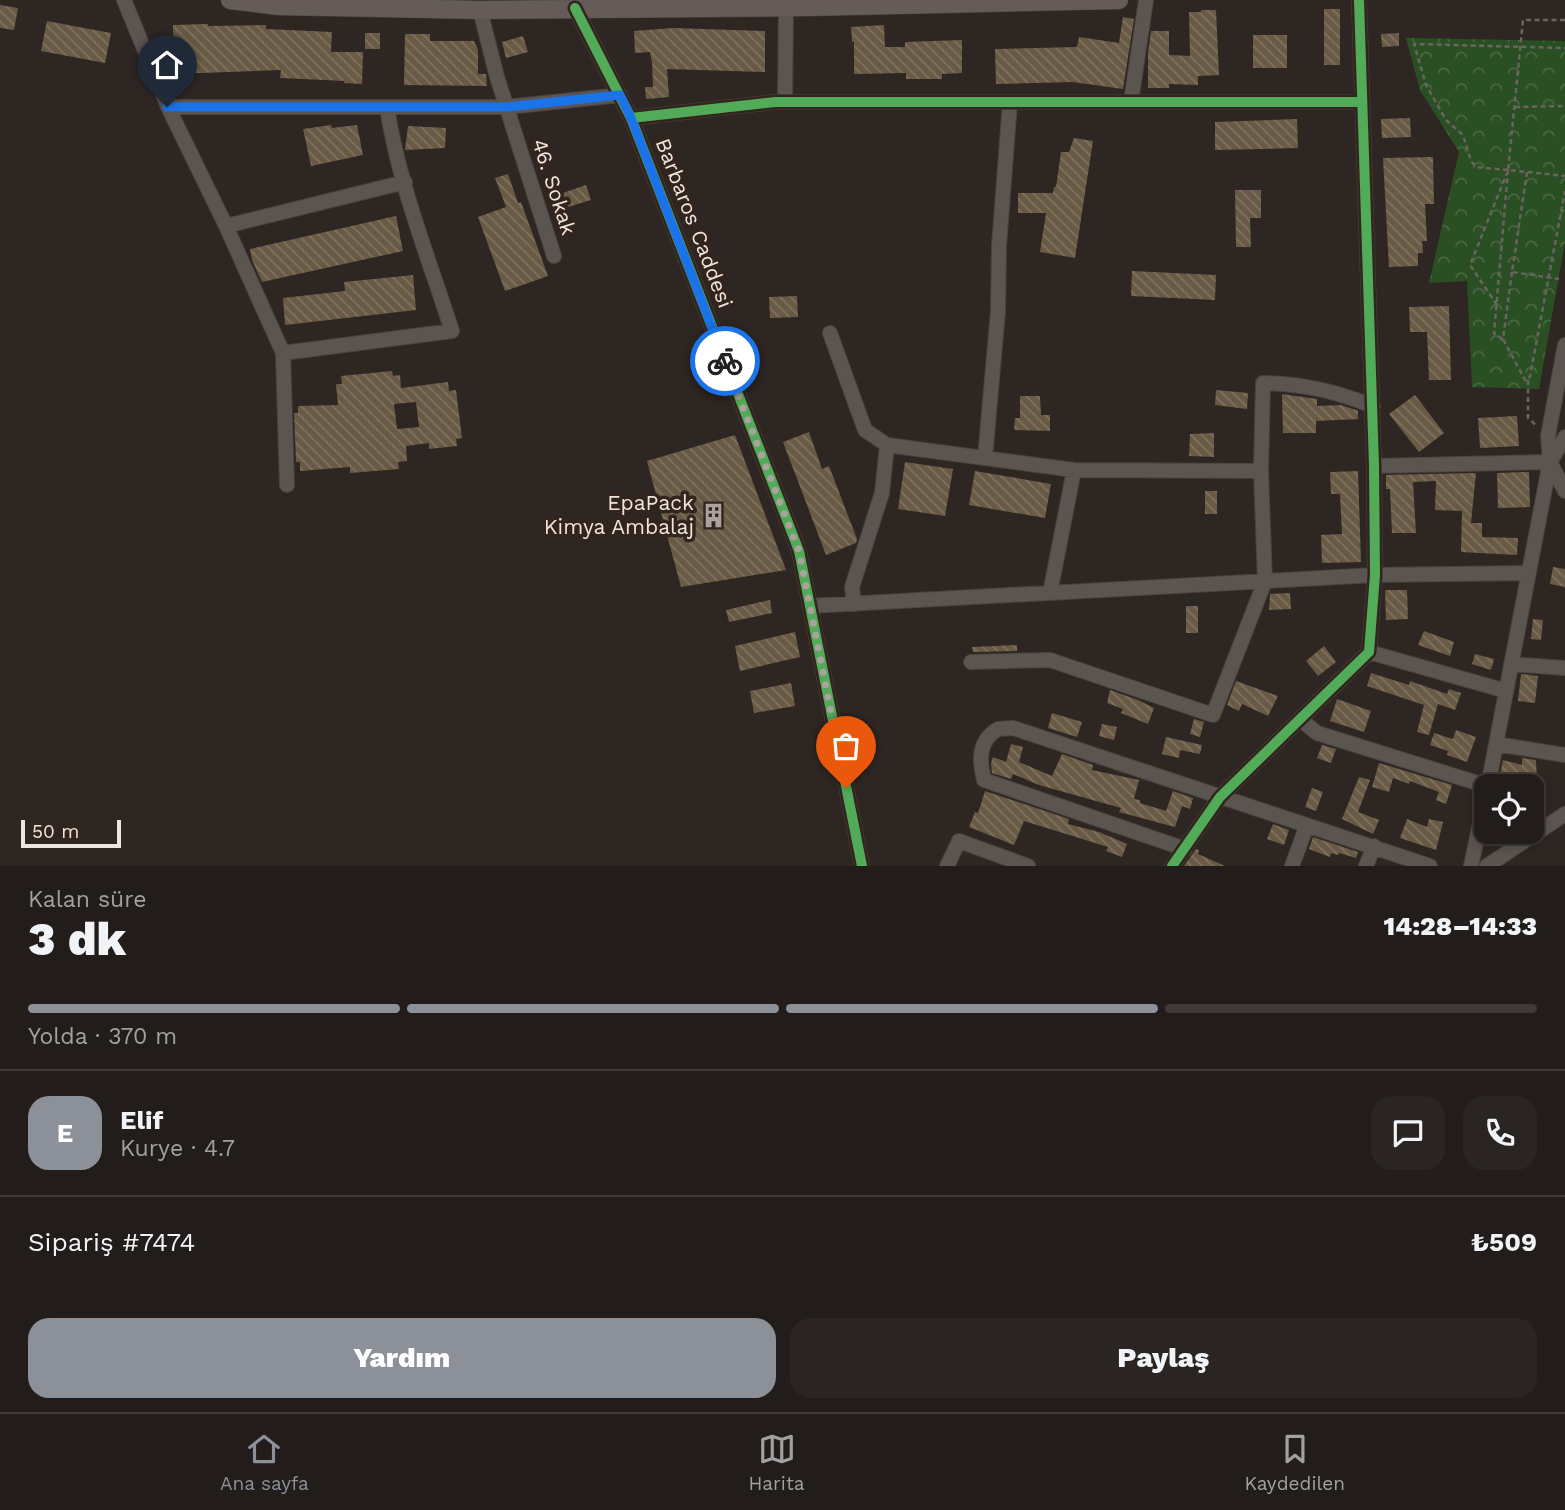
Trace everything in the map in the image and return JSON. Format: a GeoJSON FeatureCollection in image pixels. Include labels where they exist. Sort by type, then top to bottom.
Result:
{"type":"FeatureCollection","features":[{"type":"Feature","properties":{"kind":"main road"},"geometry":{"type":"LineString","coordinates":[[230,0],[278,6],[481,10],[1119,0]]}},
{"type":"Feature","properties":{"kind":"street"},"geometry":{"type":"LineString","coordinates":[[124,0],[167,107],[226,226],[283,354],[288,485]]}},
{"type":"Feature","properties":{"kind":"street"},"geometry":{"type":"LineString","coordinates":[[1131,102],[1146,0]]}},
{"type":"Feature","properties":{"kind":"street"},"geometry":{"type":"LineString","coordinates":[[1172,866],[1220,797],[1369,652],[1375,575],[1374,467],[1359,0]]}},
{"type":"Feature","properties":{"kind":"street"},"geometry":{"type":"LineString","coordinates":[[785,102],[786,7]]}},
{"type":"Feature","properties":{"kind":"street","name":"Barbaros Caddesi"},"geometry":{"type":"LineString","coordinates":[[575,8],[631,118],[799,551],[862,866]]}},
{"type":"Feature","properties":{"kind":"street","name":"46. Sokak"},"geometry":{"type":"LineString","coordinates":[[481,10],[507,107],[554,256]]}},
{"type":"Feature","properties":{"kind":"street"},"geometry":{"type":"LineString","coordinates":[[167,107],[507,107],[620,95]]}},
{"type":"Feature","properties":{"kind":"street"},"geometry":{"type":"LineString","coordinates":[[631,118],[785,102],[1362,102]]}},
{"type":"Feature","properties":{"kind":"street"},"geometry":{"type":"LineString","coordinates":[[985,458],[998,311],[999,246],[1010,102]]}},
{"type":"Feature","properties":{"kind":"street"},"geometry":{"type":"LineString","coordinates":[[283,354],[452,331],[405,182],[387,107]]}},
{"type":"Feature","properties":{"kind":"street"},"geometry":{"type":"LineString","coordinates":[[226,226],[405,182]]}},
{"type":"Feature","properties":{"kind":"street"},"geometry":{"type":"LineString","coordinates":[[830,332],[865,430],[887,445],[1074,470],[1261,471]]}},
{"type":"Feature","properties":{"kind":"street"},"geometry":{"type":"LineString","coordinates":[[1490,774],[1550,462],[1548,436],[1561,384],[1565,345]]}},
{"type":"Feature","properties":{"kind":"street"},"geometry":{"type":"LineString","coordinates":[[971,662],[1050,660],[1213,715],[1265,581],[1261,471],[1263,383],[1298,384],[1347,396],[1373,407]]}},
{"type":"Feature","properties":{"kind":"street"},"geometry":{"type":"LineString","coordinates":[[1550,462],[1565,437]]}},
{"type":"Feature","properties":{"kind":"street"},"geometry":{"type":"LineString","coordinates":[[854,604],[852,587],[882,493],[887,445]]}},
{"type":"Feature","properties":{"kind":"street"},"geometry":{"type":"LineString","coordinates":[[1374,467],[1550,462]]}},
{"type":"Feature","properties":{"kind":"street"},"geometry":{"type":"LineString","coordinates":[[1550,462],[1565,491]]}},
{"type":"Feature","properties":{"kind":"street"},"geometry":{"type":"LineString","coordinates":[[1050,593],[1074,470]]}},
{"type":"Feature","properties":{"kind":"street"},"geometry":{"type":"LineString","coordinates":[[810,606],[1375,575],[1528,573]]}},
{"type":"Feature","properties":{"kind":"street"},"geometry":{"type":"LineString","coordinates":[[1369,652],[1506,691]]}},
{"type":"Feature","properties":{"kind":"street"},"geometry":{"type":"LineString","coordinates":[[1511,664],[1565,667]]}},
{"type":"Feature","properties":{"kind":"street"},"geometry":{"type":"LineString","coordinates":[[1300,719],[1317,733],[1474,782]]}},
{"type":"Feature","properties":{"kind":"street"},"geometry":{"type":"LineString","coordinates":[[1185,849],[984,780],[980,757],[984,743],[998,729],[1013,728],[1430,866]]}},
{"type":"Feature","properties":{"kind":"street"},"geometry":{"type":"LineString","coordinates":[[1496,744],[1565,755]]}},
{"type":"Feature","properties":{"kind":"street"},"geometry":{"type":"LineString","coordinates":[[1487,866],[1565,814]]}},
{"type":"Feature","properties":{"kind":"street"},"geometry":{"type":"LineString","coordinates":[[1292,866],[1307,825]]}},
{"type":"Feature","properties":{"kind":"street"},"geometry":{"type":"LineString","coordinates":[[947,866],[959,841],[1028,866]]}},
{"type":"Feature","properties":{"kind":"street"},"geometry":{"type":"LineString","coordinates":[[1471,866],[1476,844]]}},
{"type":"Feature","properties":{"kind":"street"},"geometry":{"type":"LineString","coordinates":[[1366,866],[1374,846]]}},
{"type":"Feature","properties":{"kind":"path"},"geometry":{"type":"LineString","coordinates":[[1528,380],[1525,380],[1503,339],[1494,334],[1523,20],[1565,20]]}},
{"type":"Feature","properties":{"kind":"path"},"geometry":{"type":"LineString","coordinates":[[1565,48],[1414,44],[1426,85],[1446,120],[1464,135],[1471,161],[1476,167],[1565,176]]}},
{"type":"Feature","properties":{"kind":"path"},"geometry":{"type":"LineString","coordinates":[[1515,107],[1565,106]]}},
{"type":"Feature","properties":{"kind":"path"},"geometry":{"type":"LineString","coordinates":[[1497,306],[1469,265],[1508,170]]}},
{"type":"Feature","properties":{"kind":"path"},"geometry":{"type":"LineString","coordinates":[[1503,339],[1527,172]]}},
{"type":"Feature","properties":{"kind":"path"},"geometry":{"type":"LineString","coordinates":[[1548,436],[1528,418],[1528,380],[1531,376],[1565,191]]}},
{"type":"Feature","properties":{"kind":"path"},"geometry":{"type":"LineString","coordinates":[[1512,272],[1559,279]]}},
{"type":"Feature","properties":{"kind":"green space"},"geometry":{"type":"Polygon","coordinates":[[[1406,38],[1565,41],[1565,242],[1539,389],[1472,387],[1467,281],[1429,283],[1459,152],[1420,90],[1406,38]]]}},
{"type":"Feature","properties":{"kind":"building"},"geometry":{"type":"Polygon","coordinates":[[[0,5],[18,8],[14,30],[0,28],[0,5]]]}},
{"type":"Feature","properties":{"kind":"building"},"geometry":{"type":"Polygon","coordinates":[[[1324,9],[1340,9],[1340,65],[1324,65],[1324,9]]]}},
{"type":"Feature","properties":{"kind":"building"},"geometry":{"type":"Polygon","coordinates":[[[1216,10],[1219,75],[1198,76],[1198,85],[1169,84],[1169,88],[1148,88],[1151,31],[1169,31],[1169,55],[1190,56],[1189,12],[1216,10]]]}},
{"type":"Feature","properties":{"kind":"building"},"geometry":{"type":"Polygon","coordinates":[[[1123,17],[1134,19],[1123,89],[1073,82],[996,84],[995,49],[1077,47],[1079,37],[1119,43],[1123,17]]]}},
{"type":"Feature","properties":{"kind":"building"},"geometry":{"type":"Polygon","coordinates":[[[47,21],[111,33],[105,63],[41,51],[47,21]]]}},
{"type":"Feature","properties":{"kind":"building"},"geometry":{"type":"Polygon","coordinates":[[[173,25],[266,25],[266,29],[332,32],[331,52],[363,52],[362,84],[280,78],[281,70],[174,74],[173,25]]]}},
{"type":"Feature","properties":{"kind":"building"},"geometry":{"type":"Polygon","coordinates":[[[884,25],[885,47],[905,47],[905,42],[962,40],[962,73],[942,74],[942,79],[906,79],[906,73],[854,74],[851,27],[884,25]]]}},
{"type":"Feature","properties":{"kind":"building"},"geometry":{"type":"Polygon","coordinates":[[[673,28],[765,31],[765,72],[667,69],[669,97],[646,99],[645,87],[653,87],[652,63],[650,52],[635,53],[634,31],[673,28]]]}},
{"type":"Feature","properties":{"kind":"building"},"geometry":{"type":"Polygon","coordinates":[[[365,33],[380,33],[380,49],[365,49],[365,33]]]}},
{"type":"Feature","properties":{"kind":"building"},"geometry":{"type":"Polygon","coordinates":[[[1399,33],[1399,46],[1382,47],[1381,34],[1399,33]]]}},
{"type":"Feature","properties":{"kind":"building"},"geometry":{"type":"Polygon","coordinates":[[[405,34],[430,34],[430,41],[474,41],[478,50],[478,74],[486,74],[487,86],[404,85],[405,34]]]}},
{"type":"Feature","properties":{"kind":"building"},"geometry":{"type":"Polygon","coordinates":[[[1253,35],[1287,35],[1287,68],[1253,68],[1253,35]]]}},
{"type":"Feature","properties":{"kind":"building"},"geometry":{"type":"Polygon","coordinates":[[[523,36],[528,52],[506,58],[502,42],[523,36]]]}},
{"type":"Feature","properties":{"kind":"building"},"geometry":{"type":"Polygon","coordinates":[[[1410,118],[1411,137],[1382,138],[1381,119],[1410,118]]]}},
{"type":"Feature","properties":{"kind":"building"},"geometry":{"type":"Polygon","coordinates":[[[1297,119],[1298,148],[1215,150],[1215,122],[1297,119]]]}},
{"type":"Feature","properties":{"kind":"building"},"geometry":{"type":"Polygon","coordinates":[[[331,125],[332,128],[357,125],[363,155],[311,166],[303,129],[331,125]]]}},
{"type":"Feature","properties":{"kind":"building"},"geometry":{"type":"Polygon","coordinates":[[[408,126],[446,128],[445,148],[405,150],[408,126]]]}},
{"type":"Feature","properties":{"kind":"building"},"geometry":{"type":"Polygon","coordinates":[[[1074,138],[1093,141],[1075,258],[1040,252],[1046,213],[1018,213],[1018,193],[1053,193],[1061,152],[1069,152],[1074,138]]]}},
{"type":"Feature","properties":{"kind":"building"},"geometry":{"type":"Polygon","coordinates":[[[1433,157],[1434,204],[1425,204],[1427,241],[1422,241],[1423,253],[1418,253],[1418,266],[1389,267],[1383,158],[1433,157]]]}},
{"type":"Feature","properties":{"kind":"building"},"geometry":{"type":"Polygon","coordinates":[[[508,174],[548,276],[505,291],[478,217],[506,207],[495,178],[508,174]]]}},
{"type":"Feature","properties":{"kind":"building"},"geometry":{"type":"Polygon","coordinates":[[[586,185],[591,200],[568,207],[563,193],[586,185]]]}},
{"type":"Feature","properties":{"kind":"building"},"geometry":{"type":"Polygon","coordinates":[[[1235,190],[1261,190],[1261,218],[1250,218],[1251,247],[1236,247],[1235,190]]]}},
{"type":"Feature","properties":{"kind":"building"},"geometry":{"type":"Polygon","coordinates":[[[396,216],[403,251],[262,282],[252,260],[250,249],[396,216]]]}},
{"type":"Feature","properties":{"kind":"building"},"geometry":{"type":"Polygon","coordinates":[[[1132,271],[1216,275],[1215,300],[1131,296],[1132,271]]]}},
{"type":"Feature","properties":{"kind":"building"},"geometry":{"type":"Polygon","coordinates":[[[413,275],[416,310],[285,325],[283,298],[345,291],[344,282],[413,275]]]}},
{"type":"Feature","properties":{"kind":"building"},"geometry":{"type":"Polygon","coordinates":[[[797,296],[798,317],[770,318],[769,297],[797,296]]]}},
{"type":"Feature","properties":{"kind":"building"},"geometry":{"type":"Polygon","coordinates":[[[1449,306],[1451,380],[1429,380],[1427,332],[1410,332],[1409,307],[1449,306]]]}},
{"type":"Feature","properties":{"kind":"building"},"geometry":{"type":"Polygon","coordinates":[[[392,371],[393,376],[400,375],[401,388],[448,382],[449,391],[456,390],[462,438],[456,439],[457,446],[429,449],[429,443],[406,446],[407,461],[398,462],[399,469],[350,473],[350,467],[300,471],[300,462],[296,462],[294,413],[298,413],[298,406],[338,405],[336,384],[342,384],[341,376],[392,371]],[[416,402],[394,404],[397,429],[419,427],[416,402]]]}},
{"type":"Feature","properties":{"kind":"building"},"geometry":{"type":"Polygon","coordinates":[[[1216,390],[1248,393],[1247,409],[1215,405],[1216,390]]]}},
{"type":"Feature","properties":{"kind":"building"},"geometry":{"type":"Polygon","coordinates":[[[1282,394],[1317,399],[1317,406],[1341,405],[1358,411],[1358,419],[1316,421],[1316,433],[1283,433],[1282,394]]]}},
{"type":"Feature","properties":{"kind":"building"},"geometry":{"type":"Polygon","coordinates":[[[1415,395],[1444,433],[1419,452],[1389,414],[1415,395]]]}},
{"type":"Feature","properties":{"kind":"building"},"geometry":{"type":"Polygon","coordinates":[[[1020,396],[1040,396],[1041,415],[1050,415],[1050,431],[1014,430],[1015,418],[1020,418],[1020,396]]]}},
{"type":"Feature","properties":{"kind":"building"},"geometry":{"type":"Polygon","coordinates":[[[1517,416],[1519,446],[1480,448],[1478,418],[1517,416]]]}},
{"type":"Feature","properties":{"kind":"building"},"geometry":{"type":"Polygon","coordinates":[[[809,432],[822,469],[829,466],[857,539],[856,543],[826,555],[783,442],[809,432]]]}},
{"type":"Feature","properties":{"kind":"building"},"geometry":{"type":"Polygon","coordinates":[[[1214,433],[1214,457],[1189,456],[1190,434],[1214,433]]]}},
{"type":"Feature","properties":{"kind":"building","name":"EpaPack Kimya Ambalaj"},"geometry":{"type":"Polygon","coordinates":[[[735,435],[786,570],[681,587],[647,461],[735,435]]]}},
{"type":"Feature","properties":{"kind":"building"},"geometry":{"type":"Polygon","coordinates":[[[905,462],[953,469],[945,516],[898,509],[905,462]]]}},
{"type":"Feature","properties":{"kind":"building"},"geometry":{"type":"Polygon","coordinates":[[[975,471],[1051,484],[1045,518],[969,505],[975,471]]]}},
{"type":"Feature","properties":{"kind":"building"},"geometry":{"type":"Polygon","coordinates":[[[1358,471],[1361,562],[1322,563],[1321,535],[1342,534],[1340,494],[1331,494],[1330,472],[1358,471]]]}},
{"type":"Feature","properties":{"kind":"building"},"geometry":{"type":"Polygon","coordinates":[[[1529,472],[1530,507],[1498,508],[1497,473],[1529,472]]]}},
{"type":"Feature","properties":{"kind":"building"},"geometry":{"type":"Polygon","coordinates":[[[1476,473],[1471,523],[1482,523],[1482,537],[1518,538],[1517,555],[1461,552],[1462,511],[1435,510],[1436,481],[1413,482],[1416,533],[1392,533],[1390,489],[1386,489],[1386,475],[1476,473]]]}},
{"type":"Feature","properties":{"kind":"building"},"geometry":{"type":"Polygon","coordinates":[[[1205,491],[1217,491],[1217,514],[1205,514],[1205,491]]]}},
{"type":"Feature","properties":{"kind":"building"},"geometry":{"type":"Polygon","coordinates":[[[1553,567],[1565,569],[1565,587],[1550,584],[1553,567]]]}},
{"type":"Feature","properties":{"kind":"building"},"geometry":{"type":"Polygon","coordinates":[[[1385,590],[1407,590],[1408,619],[1386,620],[1385,590]]]}},
{"type":"Feature","properties":{"kind":"building"},"geometry":{"type":"Polygon","coordinates":[[[1290,593],[1291,609],[1269,610],[1270,594],[1290,593]]]}},
{"type":"Feature","properties":{"kind":"building"},"geometry":{"type":"Polygon","coordinates":[[[770,600],[772,613],[729,622],[726,610],[770,600]]]}},
{"type":"Feature","properties":{"kind":"building"},"geometry":{"type":"Polygon","coordinates":[[[1186,606],[1198,606],[1198,633],[1186,633],[1186,606]]]}},
{"type":"Feature","properties":{"kind":"building"},"geometry":{"type":"Polygon","coordinates":[[[1533,619],[1543,620],[1541,640],[1531,639],[1533,619]]]}},
{"type":"Feature","properties":{"kind":"building"},"geometry":{"type":"Polygon","coordinates":[[[1424,631],[1454,642],[1450,656],[1418,645],[1424,631]]]}},
{"type":"Feature","properties":{"kind":"building"},"geometry":{"type":"Polygon","coordinates":[[[795,632],[800,657],[740,671],[735,646],[795,632]]]}},
{"type":"Feature","properties":{"kind":"building"},"geometry":{"type":"Polygon","coordinates":[[[1017,645],[1017,651],[973,652],[972,647],[1017,645]]]}},
{"type":"Feature","properties":{"kind":"building"},"geometry":{"type":"Polygon","coordinates":[[[1324,646],[1336,662],[1318,676],[1306,661],[1324,646]]]}},
{"type":"Feature","properties":{"kind":"building"},"geometry":{"type":"Polygon","coordinates":[[[1475,654],[1494,659],[1491,670],[1472,664],[1475,654]]]}},
{"type":"Feature","properties":{"kind":"building"},"geometry":{"type":"Polygon","coordinates":[[[1371,673],[1409,685],[1410,681],[1447,694],[1449,689],[1461,693],[1455,710],[1438,704],[1429,735],[1417,732],[1424,705],[1367,686],[1371,673]]]}},
{"type":"Feature","properties":{"kind":"building"},"geometry":{"type":"Polygon","coordinates":[[[1521,674],[1538,676],[1535,703],[1518,701],[1521,674]]]}},
{"type":"Feature","properties":{"kind":"building"},"geometry":{"type":"Polygon","coordinates":[[[1236,681],[1278,696],[1268,716],[1242,704],[1239,711],[1227,705],[1236,681]]]}},
{"type":"Feature","properties":{"kind":"building"},"geometry":{"type":"Polygon","coordinates":[[[791,683],[795,706],[754,713],[750,691],[791,683]]]}},
{"type":"Feature","properties":{"kind":"building"},"geometry":{"type":"Polygon","coordinates":[[[1110,690],[1154,708],[1148,724],[1121,713],[1123,709],[1107,703],[1110,690]]]}},
{"type":"Feature","properties":{"kind":"building"},"geometry":{"type":"Polygon","coordinates":[[[1337,699],[1371,711],[1364,732],[1330,721],[1337,699]]]}},
{"type":"Feature","properties":{"kind":"building"},"geometry":{"type":"Polygon","coordinates":[[[1052,713],[1082,722],[1077,737],[1048,728],[1052,713]]]}},
{"type":"Feature","properties":{"kind":"building"},"geometry":{"type":"Polygon","coordinates":[[[1194,719],[1204,722],[1200,737],[1190,734],[1194,719]]]}},
{"type":"Feature","properties":{"kind":"building"},"geometry":{"type":"Polygon","coordinates":[[[1102,724],[1117,727],[1114,740],[1099,736],[1102,724]]]}},
{"type":"Feature","properties":{"kind":"building"},"geometry":{"type":"Polygon","coordinates":[[[1456,730],[1476,737],[1467,762],[1430,745],[1434,733],[1453,739],[1456,730]]]}},
{"type":"Feature","properties":{"kind":"building"},"geometry":{"type":"Polygon","coordinates":[[[1166,737],[1202,745],[1200,754],[1180,750],[1179,758],[1162,754],[1166,737]]]}},
{"type":"Feature","properties":{"kind":"building"},"geometry":{"type":"Polygon","coordinates":[[[1011,744],[1023,747],[1019,762],[1052,776],[1062,754],[1093,765],[1092,770],[1139,780],[1134,799],[1140,800],[1140,803],[1166,811],[1173,791],[1193,798],[1190,809],[1182,806],[1175,827],[1119,812],[1121,808],[1039,785],[1013,774],[1011,779],[992,773],[993,757],[1006,762],[1011,744]]]}},
{"type":"Feature","properties":{"kind":"building"},"geometry":{"type":"Polygon","coordinates":[[[1322,745],[1336,749],[1331,763],[1317,758],[1322,745]]]}},
{"type":"Feature","properties":{"kind":"building"},"geometry":{"type":"Polygon","coordinates":[[[1522,758],[1536,760],[1537,774],[1500,774],[1503,760],[1522,765],[1522,758]]]}},
{"type":"Feature","properties":{"kind":"building"},"geometry":{"type":"Polygon","coordinates":[[[1379,763],[1452,785],[1446,804],[1436,800],[1439,792],[1410,781],[1409,784],[1393,778],[1389,792],[1372,787],[1379,763]]]}},
{"type":"Feature","properties":{"kind":"building"},"geometry":{"type":"Polygon","coordinates":[[[1359,777],[1370,780],[1358,812],[1379,820],[1373,834],[1342,819],[1359,777]]]}},
{"type":"Feature","properties":{"kind":"building"},"geometry":{"type":"Polygon","coordinates":[[[1312,788],[1323,792],[1316,811],[1305,807],[1312,788]]]}},
{"type":"Feature","properties":{"kind":"building"},"geometry":{"type":"Polygon","coordinates":[[[985,791],[1069,819],[1068,824],[1099,832],[1127,844],[1122,857],[1106,851],[1108,847],[1024,821],[1014,845],[969,827],[975,812],[978,813],[985,791]]]}},
{"type":"Feature","properties":{"kind":"building"},"geometry":{"type":"Polygon","coordinates":[[[1407,819],[1427,827],[1429,819],[1443,822],[1436,850],[1400,838],[1407,819]]]}},
{"type":"Feature","properties":{"kind":"building"},"geometry":{"type":"Polygon","coordinates":[[[1273,824],[1289,830],[1284,845],[1267,839],[1273,824]]]}},
{"type":"Feature","properties":{"kind":"building"},"geometry":{"type":"Polygon","coordinates":[[[1313,837],[1358,852],[1356,858],[1339,853],[1331,853],[1330,857],[1309,849],[1313,837]]]}},
{"type":"Feature","properties":{"kind":"building"},"geometry":{"type":"Polygon","coordinates":[[[1196,849],[1199,850],[1198,854],[1225,866],[1184,866],[1196,849]]]}},
{"type":"Feature","properties":{"kind":"cycle path"},"geometry":{"type":"LineString","coordinates":[[1172,866],[1220,797],[1369,652],[1375,575],[1374,466],[1359,0]]}},
{"type":"Feature","properties":{"kind":"cycle path"},"geometry":{"type":"LineString","coordinates":[[575,8],[631,118],[799,551],[862,866]]}},
{"type":"Feature","properties":{"kind":"cycle path"},"geometry":{"type":"LineString","coordinates":[[631,118],[775,102],[1362,102]]}},
{"type":"Feature","properties":{"kind":"way so far"},"geometry":{"type":"LineString","coordinates":[[725,361],[799,551],[846,788]]}},
{"type":"Feature","properties":{"kind":"place","name":"EpaPack Kimya Ambalaj"},"geometry":{"type":"Point","coordinates":[714,515]}},
{"type":"Feature","properties":{"kind":"route"},"geometry":{"type":"LineString","coordinates":[[167,107],[507,107],[620,95],[725,361]]}}]}
